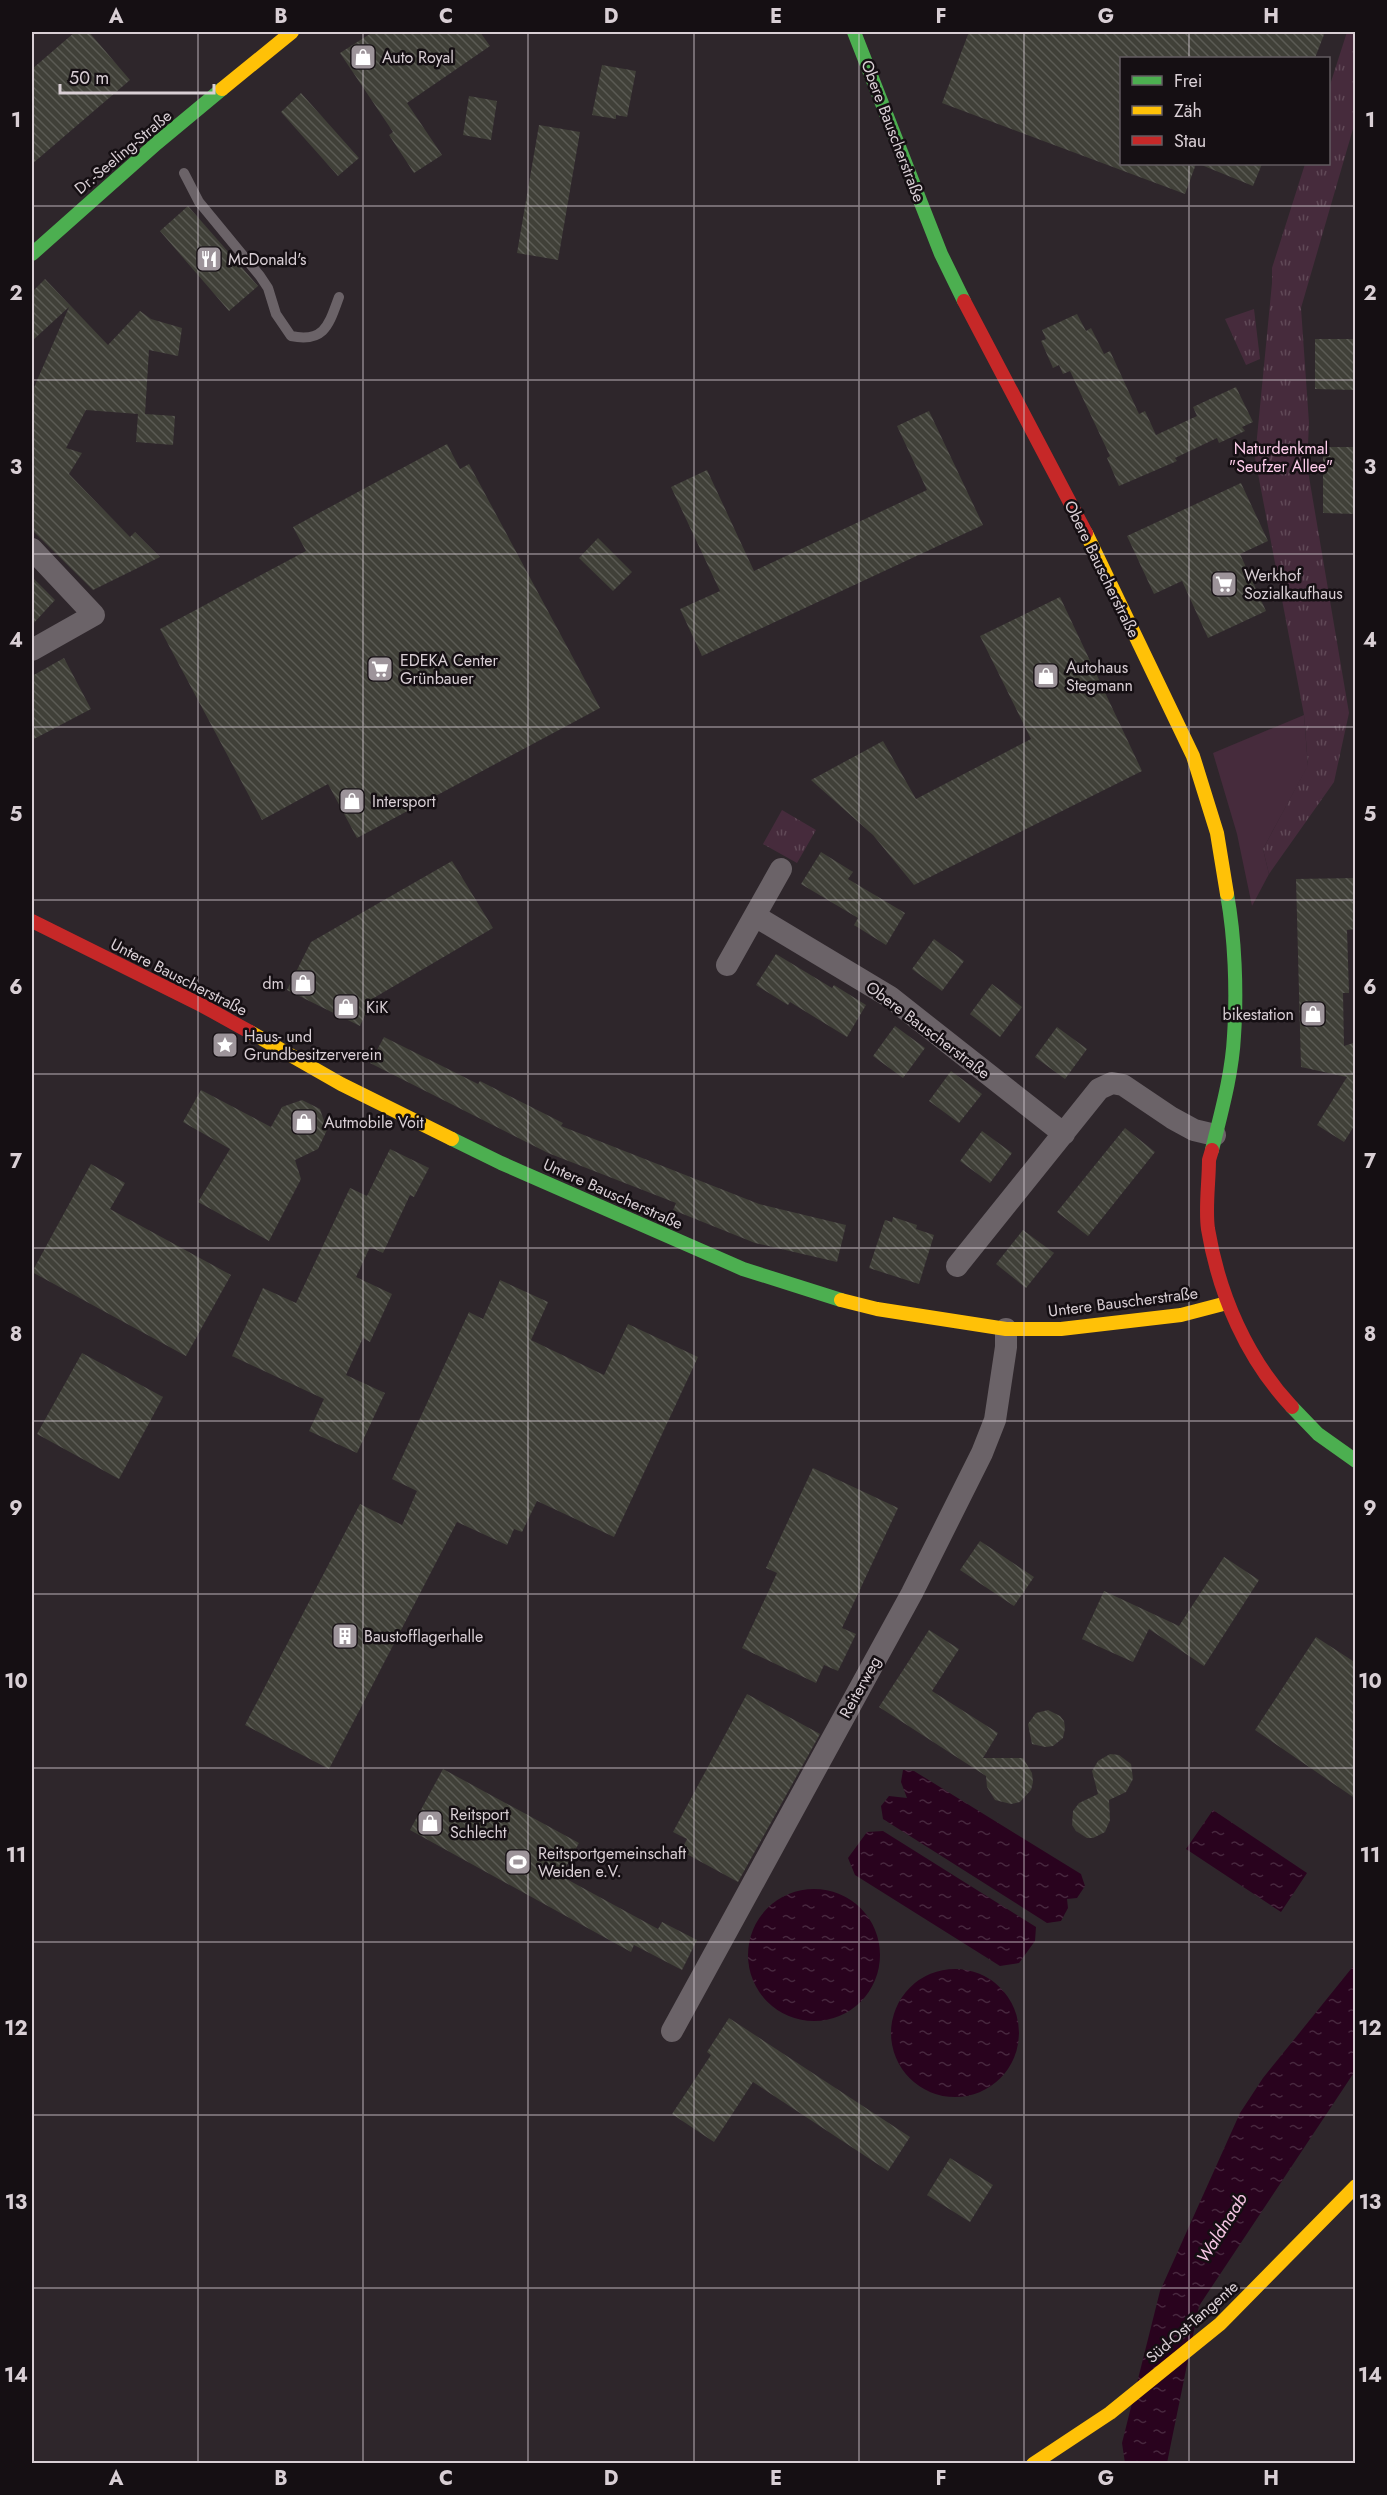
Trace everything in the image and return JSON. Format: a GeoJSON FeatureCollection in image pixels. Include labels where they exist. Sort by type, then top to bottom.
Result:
{"type":"FeatureCollection","features":[{"type":"Feature","properties":{"kind":"street","name":"Dr.-Seeling-Straße"},"geometry":{"type":"LineString","coordinates":[[32,254],[157,143],[292,32]]}},
{"type":"Feature","properties":{"kind":"street","name":"Obere Bauscherstraße"},"geometry":{"type":"LineString","coordinates":[[854,32],[941,254],[990,354],[1085,531],[1193,756],[1217,833],[1232,916],[1233,1037],[1224,1103],[1209,1160],[1208,1228],[1227,1303],[1257,1363],[1285,1399],[1318,1434],[1356,1461]]}},
{"type":"Feature","properties":{"kind":"street"},"geometry":{"type":"LineString","coordinates":[[32,549],[94,615],[32,650]]}},
{"type":"Feature","properties":{"kind":"street"},"geometry":{"type":"LineString","coordinates":[[727,965],[781,869]]}},
{"type":"Feature","properties":{"kind":"street","name":"Obere Bauscherstraße"},"geometry":{"type":"LineString","coordinates":[[755,916],[890,997],[1064,1134]]}},
{"type":"Feature","properties":{"kind":"street","name":"Untere Bauscherstraße"},"geometry":{"type":"LineString","coordinates":[[32,921],[203,1006],[341,1084],[501,1163],[743,1269],[820,1296],[877,1309],[1006,1329],[1061,1329],[1181,1315],[1227,1303]]}},
{"type":"Feature","properties":{"kind":"street"},"geometry":{"type":"LineString","coordinates":[[957,1266],[1099,1089],[1112,1083],[1123,1085],[1194,1130],[1215,1135]]}},
{"type":"Feature","properties":{"kind":"street","name":"Reiterweg"},"geometry":{"type":"LineString","coordinates":[[672,2031],[912,1593],[982,1453],[995,1420],[1006,1347],[1006,1329]]}},
{"type":"Feature","properties":{"kind":"street","name":"Süd-Ost-Tangente"},"geometry":{"type":"LineString","coordinates":[[1033,2463],[1110,2413],[1220,2324],[1356,2186]]}},
{"type":"Feature","properties":{"kind":"lane"},"geometry":{"type":"LineString","coordinates":[[184,173],[199,202],[268,288],[276,314],[291,336],[305,339],[319,335],[326,328],[339,297]]}},
{"type":"Feature","properties":{"kind":"green space","name":"Naturdenkmal \"Seufzer Allee\""},"geometry":{"type":"Polygon","coordinates":[[[1347,32],[1355,32],[1355,122],[1301,308],[1309,423],[1307,465],[1349,713],[1334,782],[1269,874],[1263,849],[1308,765],[1304,715],[1255,458],[1272,268],[1305,165],[1330,165],[1330,85],[1347,32]]]}},
{"type":"Feature","properties":{"kind":"green space"},"geometry":{"type":"Polygon","coordinates":[[[1254,309],[1260,359],[1246,365],[1225,319],[1254,309]]]}},
{"type":"Feature","properties":{"kind":"green space"},"geometry":{"type":"Polygon","coordinates":[[[1304,715],[1308,766],[1263,849],[1269,874],[1252,906],[1237,834],[1213,753],[1304,715]]]}},
{"type":"Feature","properties":{"kind":"green space"},"geometry":{"type":"Polygon","coordinates":[[[782,810],[816,830],[797,863],[763,844],[782,810]]]}},
{"type":"Feature","properties":{"kind":"water"},"geometry":{"type":"Polygon","coordinates":[[[903,1770],[914,1771],[1081,1874],[1085,1886],[1077,1898],[1067,1899],[1068,1908],[1061,1921],[1047,1923],[883,1819],[881,1806],[889,1796],[907,1798],[901,1782],[903,1770]]]}},
{"type":"Feature","properties":{"kind":"water"},"geometry":{"type":"Polygon","coordinates":[[[1213,1810],[1307,1873],[1281,1912],[1186,1849],[1213,1810]]]}},
{"type":"Feature","properties":{"kind":"water"},"geometry":{"type":"Polygon","coordinates":[[[883,1831],[1036,1927],[1035,1941],[1019,1963],[1000,1966],[855,1875],[848,1858],[867,1832],[883,1831]]]}},
{"type":"Feature","properties":{"kind":"water"},"geometry":{"type":"Polygon","coordinates":[[[814,1889],[839,1894],[861,1908],[875,1930],[880,1955],[875,1980],[861,2002],[839,2016],[814,2021],[789,2016],[767,2002],[753,1980],[748,1955],[753,1930],[767,1908],[789,1894],[814,1889]]]}},
{"type":"Feature","properties":{"kind":"water","name":"Waldnaab"},"geometry":{"type":"Polygon","coordinates":[[[1355,1964],[1355,2071],[1199,2306],[1167,2463],[1125,2463],[1122,2443],[1160,2291],[1240,2113],[1263,2078],[1355,1964]]]}},
{"type":"Feature","properties":{"kind":"water"},"geometry":{"type":"Polygon","coordinates":[[[955,1969],[980,1974],[1000,1988],[1014,2008],[1019,2033],[1014,2058],[1000,2078],[980,2092],[955,2097],[930,2092],[910,2078],[896,2058],[891,2033],[896,2008],[910,1988],[930,1974],[955,1969]]]}},
{"type":"Feature","properties":{"kind":"building"},"geometry":{"type":"Polygon","coordinates":[[[75,32],[89,32],[130,80],[32,164],[32,69],[75,32]]]}},
{"type":"Feature","properties":{"kind":"building"},"geometry":{"type":"Polygon","coordinates":[[[373,32],[480,32],[490,46],[407,103],[442,155],[414,173],[389,135],[393,132],[340,53],[373,32]]]}},
{"type":"Feature","properties":{"kind":"building"},"geometry":{"type":"Polygon","coordinates":[[[969,32],[1325,32],[1315,57],[1120,57],[1120,165],[1196,165],[1185,194],[942,103],[969,32]]]}},
{"type":"Feature","properties":{"kind":"building"},"geometry":{"type":"Polygon","coordinates":[[[602,65],[636,71],[627,117],[616,115],[616,119],[592,115],[602,65]]]}},
{"type":"Feature","properties":{"kind":"building"},"geometry":{"type":"Polygon","coordinates":[[[301,93],[359,158],[338,176],[281,112],[301,93]]]}},
{"type":"Feature","properties":{"kind":"building"},"geometry":{"type":"Polygon","coordinates":[[[469,96],[497,101],[491,140],[463,135],[469,96]]]}},
{"type":"Feature","properties":{"kind":"building"},"geometry":{"type":"Polygon","coordinates":[[[539,125],[580,132],[558,260],[517,253],[539,125]]]}},
{"type":"Feature","properties":{"kind":"building"},"geometry":{"type":"Polygon","coordinates":[[[1201,165],[1262,165],[1253,186],[1201,165]]]}},
{"type":"Feature","properties":{"kind":"building","name":"McDonald's"},"geometry":{"type":"Polygon","coordinates":[[[188,206],[258,286],[229,311],[160,231],[188,206]]]}},
{"type":"Feature","properties":{"kind":"building"},"geometry":{"type":"Polygon","coordinates":[[[45,279],[108,345],[140,311],[151,319],[182,328],[178,356],[149,350],[145,414],[175,416],[173,445],[136,442],[138,414],[86,410],[66,448],[82,453],[69,474],[130,537],[135,532],[160,557],[93,590],[32,530],[32,392],[69,307],[32,341],[32,292],[45,279]]]}},
{"type":"Feature","properties":{"kind":"building"},"geometry":{"type":"Polygon","coordinates":[[[1077,314],[1086,331],[1091,328],[1104,354],[1110,351],[1139,414],[1145,411],[1156,435],[1197,416],[1193,407],[1236,387],[1253,422],[1242,427],[1245,431],[1219,443],[1217,438],[1175,458],[1177,461],[1119,486],[1107,458],[1110,456],[1070,371],[1063,374],[1059,365],[1053,368],[1041,341],[1046,339],[1042,330],[1077,314]]]}},
{"type":"Feature","properties":{"kind":"building"},"geometry":{"type":"Polygon","coordinates":[[[1315,339],[1356,339],[1356,390],[1315,389],[1315,339]]]}},
{"type":"Feature","properties":{"kind":"building"},"geometry":{"type":"Polygon","coordinates":[[[929,411],[983,525],[702,656],[680,609],[720,591],[671,487],[707,470],[754,571],[927,490],[897,426],[929,411]]]}},
{"type":"Feature","properties":{"kind":"building","name":"EDEKA Center Grünbauer"},"geometry":{"type":"Polygon","coordinates":[[[447,444],[460,469],[469,464],[600,708],[357,838],[328,784],[262,820],[160,629],[306,551],[293,527],[447,444]]]}},
{"type":"Feature","properties":{"kind":"building"},"geometry":{"type":"Polygon","coordinates":[[[1323,447],[1356,447],[1356,514],[1323,513],[1323,447]]]}},
{"type":"Feature","properties":{"kind":"building"},"geometry":{"type":"Polygon","coordinates":[[[1241,483],[1268,541],[1240,554],[1266,611],[1208,638],[1182,581],[1154,594],[1127,536],[1241,483]]]}},
{"type":"Feature","properties":{"kind":"building"},"geometry":{"type":"Polygon","coordinates":[[[598,538],[632,572],[613,591],[579,558],[598,538]]]}},
{"type":"Feature","properties":{"kind":"building"},"geometry":{"type":"Polygon","coordinates":[[[32,577],[55,600],[32,625],[32,577]]]}},
{"type":"Feature","properties":{"kind":"building"},"geometry":{"type":"Polygon","coordinates":[[[1060,597],[1142,771],[914,885],[873,835],[811,780],[883,741],[916,799],[1031,739],[980,636],[1060,597]]]}},
{"type":"Feature","properties":{"kind":"building"},"geometry":{"type":"Polygon","coordinates":[[[64,658],[91,709],[32,740],[32,676],[64,658]]]}},
{"type":"Feature","properties":{"kind":"building"},"geometry":{"type":"Polygon","coordinates":[[[821,852],[853,872],[848,879],[905,913],[886,945],[854,925],[858,918],[801,884],[821,852]]]}},
{"type":"Feature","properties":{"kind":"building"},"geometry":{"type":"Polygon","coordinates":[[[452,861],[493,928],[372,999],[360,1026],[287,990],[311,942],[452,861]]]}},
{"type":"Feature","properties":{"kind":"building"},"geometry":{"type":"Polygon","coordinates":[[[1356,878],[1356,929],[1347,930],[1349,993],[1343,993],[1344,1046],[1356,1042],[1356,1123],[1344,1142],[1317,1125],[1347,1077],[1301,1067],[1296,879],[1356,878]]]}},
{"type":"Feature","properties":{"kind":"building"},"geometry":{"type":"Polygon","coordinates":[[[934,939],[964,961],[942,991],[912,969],[934,939]]]}},
{"type":"Feature","properties":{"kind":"building"},"geometry":{"type":"Polygon","coordinates":[[[776,954],[832,988],[834,985],[866,1005],[847,1037],[790,1002],[788,1005],[756,985],[776,954]]]}},
{"type":"Feature","properties":{"kind":"building"},"geometry":{"type":"Polygon","coordinates":[[[992,984],[1022,1007],[1000,1037],[970,1014],[992,984]]]}},
{"type":"Feature","properties":{"kind":"building"},"geometry":{"type":"Polygon","coordinates":[[[895,1026],[925,1048],[903,1078],[873,1056],[895,1026]]]}},
{"type":"Feature","properties":{"kind":"building"},"geometry":{"type":"Polygon","coordinates":[[[1057,1027],[1087,1049],[1065,1079],[1035,1057],[1057,1027]]]}},
{"type":"Feature","properties":{"kind":"building"},"geometry":{"type":"Polygon","coordinates":[[[384,1037],[478,1084],[480,1081],[563,1123],[561,1126],[759,1204],[846,1225],[837,1262],[755,1243],[673,1210],[676,1203],[548,1153],[370,1063],[384,1037]]]}},
{"type":"Feature","properties":{"kind":"building"},"geometry":{"type":"Polygon","coordinates":[[[951,1071],[982,1094],[959,1123],[929,1101],[951,1071]]]}},
{"type":"Feature","properties":{"kind":"building"},"geometry":{"type":"Polygon","coordinates":[[[201,1090],[271,1127],[282,1107],[302,1100],[320,1109],[327,1130],[318,1149],[295,1160],[301,1179],[269,1241],[198,1202],[230,1149],[183,1122],[201,1090]]]}},
{"type":"Feature","properties":{"kind":"building"},"geometry":{"type":"Polygon","coordinates":[[[1125,1128],[1155,1152],[1088,1236],[1057,1212],[1125,1128]]]}},
{"type":"Feature","properties":{"kind":"building"},"geometry":{"type":"Polygon","coordinates":[[[982,1131],[1012,1153],[990,1183],[960,1161],[982,1131]]]}},
{"type":"Feature","properties":{"kind":"building"},"geometry":{"type":"Polygon","coordinates":[[[390,1149],[429,1168],[414,1197],[410,1195],[383,1253],[370,1247],[356,1277],[392,1294],[370,1342],[363,1338],[346,1375],[385,1393],[357,1453],[309,1431],[324,1399],[232,1356],[263,1288],[296,1303],[350,1188],[367,1196],[390,1149]]]}},
{"type":"Feature","properties":{"kind":"building"},"geometry":{"type":"Polygon","coordinates":[[[91,1164],[125,1183],[110,1209],[231,1275],[186,1356],[32,1272],[91,1164]]]}},
{"type":"Feature","properties":{"kind":"building"},"geometry":{"type":"Polygon","coordinates":[[[893,1217],[917,1225],[916,1229],[934,1235],[919,1284],[869,1268],[885,1220],[892,1222],[893,1217]]]}},
{"type":"Feature","properties":{"kind":"building"},"geometry":{"type":"Polygon","coordinates":[[[1023,1230],[1054,1253],[1026,1288],[996,1264],[1023,1230]]]}},
{"type":"Feature","properties":{"kind":"building"},"geometry":{"type":"Polygon","coordinates":[[[500,1280],[548,1302],[531,1340],[604,1375],[628,1324],[698,1357],[614,1537],[537,1501],[522,1532],[514,1529],[507,1545],[457,1522],[329,1769],[245,1725],[360,1504],[402,1525],[417,1491],[392,1479],[469,1312],[483,1319],[500,1280]]]}},
{"type":"Feature","properties":{"kind":"building"},"geometry":{"type":"Polygon","coordinates":[[[82,1353],[163,1397],[119,1479],[37,1434],[82,1353]]]}},
{"type":"Feature","properties":{"kind":"building"},"geometry":{"type":"Polygon","coordinates":[[[813,1468],[898,1508],[842,1628],[856,1634],[838,1671],[824,1665],[816,1683],[742,1648],[777,1573],[766,1568],[813,1468]]]}},
{"type":"Feature","properties":{"kind":"building"},"geometry":{"type":"Polygon","coordinates":[[[980,1541],[1034,1577],[1014,1606],[960,1570],[980,1541]]]}},
{"type":"Feature","properties":{"kind":"building"},"geometry":{"type":"Polygon","coordinates":[[[1224,1557],[1259,1580],[1204,1666],[1149,1629],[1133,1662],[1082,1639],[1104,1591],[1179,1626],[1224,1557]]]}},
{"type":"Feature","properties":{"kind":"building"},"geometry":{"type":"Polygon","coordinates":[[[929,1630],[959,1649],[932,1691],[998,1733],[983,1758],[1023,1758],[1032,1773],[1033,1782],[1031,1790],[1020,1802],[1011,1804],[995,1800],[987,1787],[986,1776],[879,1707],[929,1630]]]}},
{"type":"Feature","properties":{"kind":"building"},"geometry":{"type":"Polygon","coordinates":[[[1316,1637],[1356,1663],[1356,1799],[1255,1730],[1316,1637]]]}},
{"type":"Feature","properties":{"kind":"building"},"geometry":{"type":"Polygon","coordinates":[[[747,1694],[820,1734],[738,1882],[681,1851],[687,1839],[673,1832],[747,1694]]]}},
{"type":"Feature","properties":{"kind":"building"},"geometry":{"type":"Polygon","coordinates":[[[1048,1710],[1060,1716],[1064,1721],[1063,1738],[1053,1746],[1032,1744],[1028,1724],[1036,1713],[1048,1710]]]}},
{"type":"Feature","properties":{"kind":"building"},"geometry":{"type":"Polygon","coordinates":[[[1110,1754],[1119,1755],[1131,1764],[1133,1779],[1126,1792],[1109,1800],[1110,1820],[1105,1832],[1093,1838],[1087,1838],[1076,1831],[1072,1825],[1073,1811],[1079,1803],[1098,1794],[1092,1771],[1098,1761],[1110,1754]]]}},
{"type":"Feature","properties":{"kind":"building"},"geometry":{"type":"Polygon","coordinates":[[[443,1769],[579,1843],[561,1876],[658,1929],[662,1922],[697,1940],[682,1970],[634,1945],[631,1952],[410,1830],[443,1769]]]}},
{"type":"Feature","properties":{"kind":"building"},"geometry":{"type":"Polygon","coordinates":[[[729,2018],[910,2137],[888,2171],[753,2082],[714,2142],[672,2114],[711,2055],[707,2052],[729,2018]]]}},
{"type":"Feature","properties":{"kind":"building"},"geometry":{"type":"Polygon","coordinates":[[[950,2158],[993,2185],[970,2222],[927,2195],[950,2158]]]}},
{"type":"Feature","properties":{"kind":"traffic: fast"},"geometry":{"type":"LineString","coordinates":[[854,32],[941,254],[964,301]]}},
{"type":"Feature","properties":{"kind":"traffic: fast"},"geometry":{"type":"LineString","coordinates":[[32,254],[157,143],[222,89]]}},
{"type":"Feature","properties":{"kind":"traffic: fast"},"geometry":{"type":"LineString","coordinates":[[1212,1150],[1229,1079],[1234,1036],[1235,965],[1227,894]]}},
{"type":"Feature","properties":{"kind":"traffic: fast"},"geometry":{"type":"LineString","coordinates":[[452,1139],[501,1163],[743,1269],[841,1300]]}},
{"type":"Feature","properties":{"kind":"traffic: fast"},"geometry":{"type":"LineString","coordinates":[[1292,1407],[1318,1434],[1356,1461]]}},
{"type":"Feature","properties":{"kind":"traffic: slow"},"geometry":{"type":"LineString","coordinates":[[222,89],[292,32]]}},
{"type":"Feature","properties":{"kind":"traffic: slow"},"geometry":{"type":"LineString","coordinates":[[1086,533],[1193,756],[1217,833],[1227,894]]}},
{"type":"Feature","properties":{"kind":"traffic: slow"},"geometry":{"type":"LineString","coordinates":[[250,1032],[341,1084],[452,1139]]}},
{"type":"Feature","properties":{"kind":"traffic: slow"},"geometry":{"type":"LineString","coordinates":[[841,1300],[877,1309],[1006,1329],[1061,1329],[1181,1315],[1227,1303]]}},
{"type":"Feature","properties":{"kind":"traffic: slow"},"geometry":{"type":"LineString","coordinates":[[1033,2464],[1110,2413],[1220,2324],[1356,2186]]}},
{"type":"Feature","properties":{"kind":"traffic: jam"},"geometry":{"type":"LineString","coordinates":[[964,301],[1086,533]]}},
{"type":"Feature","properties":{"kind":"traffic: jam"},"geometry":{"type":"LineString","coordinates":[[32,921],[203,1006],[250,1032]]}},
{"type":"Feature","properties":{"kind":"traffic: jam"},"geometry":{"type":"LineString","coordinates":[[1212,1150],[1209,1160],[1207,1221],[1219,1278],[1237,1325],[1249,1347],[1261,1368],[1292,1407]]}},
{"type":"Feature","properties":{"kind":"place","name":"Auto Royal"},"geometry":{"type":"Point","coordinates":[363,57]}},
{"type":"Feature","properties":{"kind":"place","name":"McDonald's"},"geometry":{"type":"Point","coordinates":[209,259]}},
{"type":"Feature","properties":{"kind":"place","name":"Werkhof Sozialkaufhaus"},"geometry":{"type":"Point","coordinates":[1224,584]}},
{"type":"Feature","properties":{"kind":"place","name":"EDEKA Center Grünbauer"},"geometry":{"type":"Point","coordinates":[380,669]}},
{"type":"Feature","properties":{"kind":"place","name":"Autohaus Stegmann"},"geometry":{"type":"Point","coordinates":[1046,676]}},
{"type":"Feature","properties":{"kind":"place","name":"Intersport"},"geometry":{"type":"Point","coordinates":[352,801]}},
{"type":"Feature","properties":{"kind":"place","name":"dm"},"geometry":{"type":"Point","coordinates":[303,983]}},
{"type":"Feature","properties":{"kind":"place","name":"KiK"},"geometry":{"type":"Point","coordinates":[346,1007]}},
{"type":"Feature","properties":{"kind":"place","name":"bikestation"},"geometry":{"type":"Point","coordinates":[1313,1014]}},
{"type":"Feature","properties":{"kind":"place","name":"Haus- und Grundbesitzerverein"},"geometry":{"type":"Point","coordinates":[225,1045]}},
{"type":"Feature","properties":{"kind":"place","name":"Autmobile Voit"},"geometry":{"type":"Point","coordinates":[304,1122]}},
{"type":"Feature","properties":{"kind":"place","name":"Baustofflagerhalle"},"geometry":{"type":"Point","coordinates":[345,1636]}},
{"type":"Feature","properties":{"kind":"place","name":"Reitsport Schlecht"},"geometry":{"type":"Point","coordinates":[430,1823]}},
{"type":"Feature","properties":{"kind":"place","name":"Reitsportgemeinschaft Weiden e.V."},"geometry":{"type":"Point","coordinates":[518,1862]}}]}
